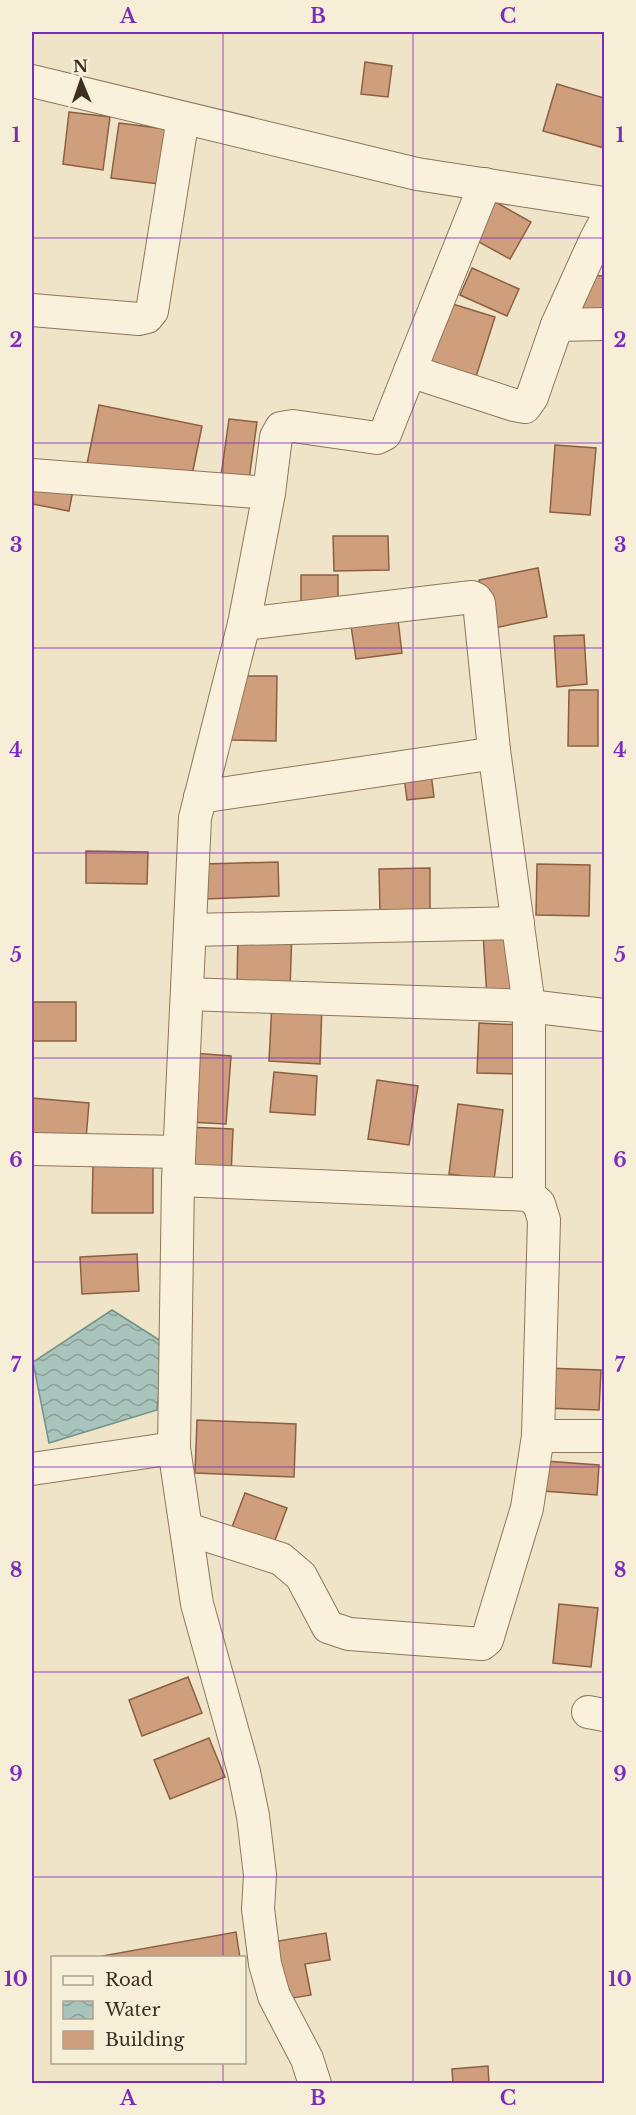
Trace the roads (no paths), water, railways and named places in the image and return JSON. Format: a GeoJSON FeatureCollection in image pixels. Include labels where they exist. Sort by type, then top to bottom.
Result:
{"type":"FeatureCollection","features":[{"type":"Feature","properties":{"kind":"street"},"geometry":{"type":"LineString","coordinates":[[32,81],[417,174],[604,204]]}},
{"type":"Feature","properties":{"kind":"street"},"geometry":{"type":"LineString","coordinates":[[32,310],[140,319],[147,317],[152,311],[183,118]]}},
{"type":"Feature","properties":{"kind":"street"},"geometry":{"type":"LineString","coordinates":[[315,2084],[307,2059],[274,1996],[265,1964],[258,1909],[260,1875],[254,1816],[197,1604],[174,1448],[179,1166],[195,818],[244,624],[270,493],[276,437],[281,428],[293,426],[377,438],[385,434],[485,184]]}},
{"type":"Feature","properties":{"kind":"street"},"geometry":{"type":"LineString","coordinates":[[410,371],[525,407],[532,397],[557,325],[604,225]]}},
{"type":"Feature","properties":{"kind":"street"},"geometry":{"type":"LineString","coordinates":[[557,325],[604,324]]}},
{"type":"Feature","properties":{"kind":"street"},"geometry":{"type":"LineString","coordinates":[[32,475],[270,493]]}},
{"type":"Feature","properties":{"kind":"street"},"geometry":{"type":"LineString","coordinates":[[244,624],[460,599],[477,599],[494,750],[529,1006],[530,1195]]}},
{"type":"Feature","properties":{"kind":"street"},"geometry":{"type":"LineString","coordinates":[[200,797],[489,754],[494,750]]}},
{"type":"Feature","properties":{"kind":"street"},"geometry":{"type":"LineString","coordinates":[[190,930],[518,923]]}},
{"type":"Feature","properties":{"kind":"street"},"geometry":{"type":"LineString","coordinates":[[187,994],[529,1006],[604,1015]]}},
{"type":"Feature","properties":{"kind":"street"},"geometry":{"type":"LineString","coordinates":[[32,1149],[179,1166],[530,1195],[539,1204],[544,1220],[538,1436],[527,1508],[487,1640],[482,1644],[349,1634],[328,1627],[301,1576],[281,1559],[187,1530]]}},
{"type":"Feature","properties":{"kind":"street"},"geometry":{"type":"LineString","coordinates":[[538,1436],[604,1436]]}},
{"type":"Feature","properties":{"kind":"street"},"geometry":{"type":"LineString","coordinates":[[32,1469],[174,1448]]}},
{"type":"Feature","properties":{"kind":"water"},"geometry":{"type":"Polygon","coordinates":[[[112,1310],[164,1343],[157,1410],[49,1443],[33,1362],[112,1310]]]}}]}
